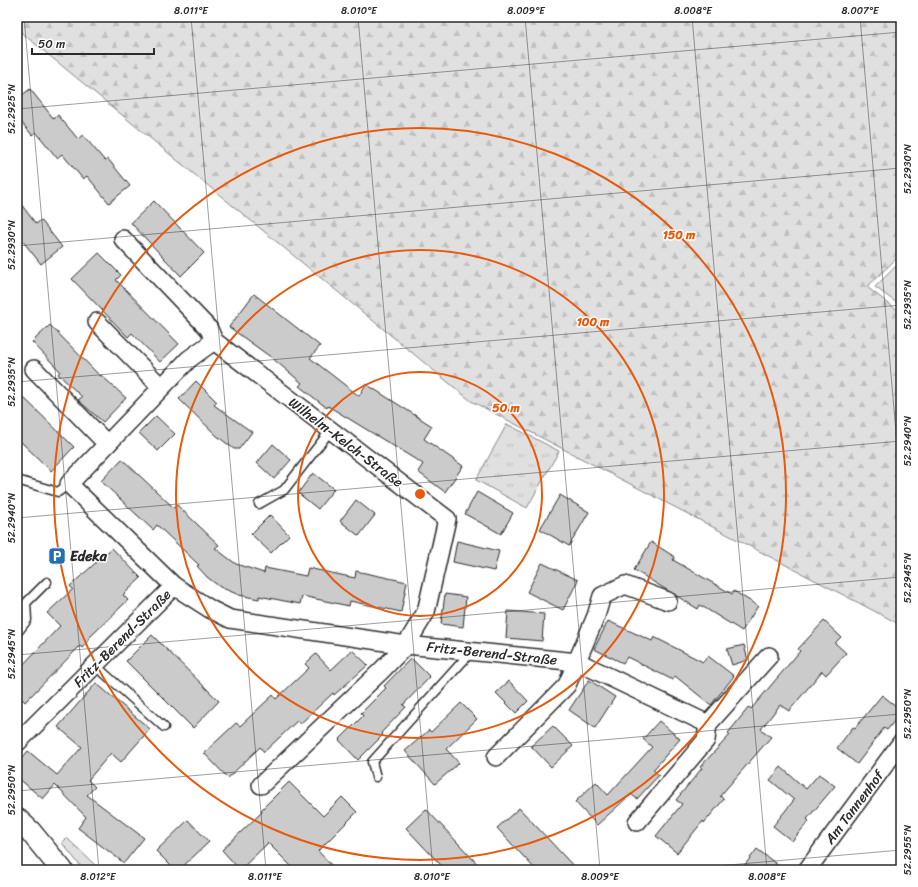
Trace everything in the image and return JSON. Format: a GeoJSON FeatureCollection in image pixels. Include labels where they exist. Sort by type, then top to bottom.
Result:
{"type":"FeatureCollection","features":[{"type":"Feature","properties":{"kind":"street","name":"Wilhelm-Kelch-Straße"},"geometry":{"type":"LineString","coordinates":[[123,239],[209,329],[214,341],[447,519],[426,612],[406,645]]}},
{"type":"Feature","properties":{"kind":"street"},"geometry":{"type":"LineString","coordinates":[[97,322],[161,387]]}},
{"type":"Feature","properties":{"kind":"street"},"geometry":{"type":"LineString","coordinates":[[174,586],[69,484],[189,359],[214,341]]}},
{"type":"Feature","properties":{"kind":"street"},"geometry":{"type":"LineString","coordinates":[[34,369],[107,444]]}},
{"type":"Feature","properties":{"kind":"street","name":"Fritz-Berend-Straße"},"geometry":{"type":"LineString","coordinates":[[496,757],[567,685],[578,662],[602,596],[625,585],[668,601]]}},
{"type":"Feature","properties":{"kind":"street","name":"Fritz-Berend-Straße"},"geometry":{"type":"LineString","coordinates":[[17,743],[174,586],[210,609],[230,618],[406,645],[578,662],[708,724]]}},
{"type":"Feature","properties":{"kind":"street"},"geometry":{"type":"LineString","coordinates":[[261,785],[381,671],[406,645]]}},
{"type":"Feature","properties":{"kind":"street"},"geometry":{"type":"LineString","coordinates":[[637,822],[706,740],[708,724],[769,656]]}},
{"type":"Feature","properties":{"kind":"street","name":"Am Tannenhof"},"geometry":{"type":"LineString","coordinates":[[807,870],[901,743]]}},
{"type":"Feature","properties":{"kind":"street"},"geometry":{"type":"LineString","coordinates":[[17,819],[35,837],[62,870]]}},
{"type":"Feature","properties":{"kind":"lane"},"geometry":{"type":"LineString","coordinates":[[259,504],[284,490],[330,431]]}},
{"type":"Feature","properties":{"kind":"lane"},"geometry":{"type":"LineString","coordinates":[[17,480],[58,492],[69,484]]}},
{"type":"Feature","properties":{"kind":"lane"},"geometry":{"type":"LineString","coordinates":[[17,632],[27,620],[26,603],[47,582]]}},
{"type":"Feature","properties":{"kind":"lane"},"geometry":{"type":"LineString","coordinates":[[376,777],[372,762],[472,651]]}},
{"type":"Feature","properties":{"kind":"lane"},"geometry":{"type":"LineString","coordinates":[[95,665],[164,727]]}},
{"type":"Feature","properties":{"kind":"green space"},"geometry":{"type":"Polygon","coordinates":[[[17,17],[901,17],[901,254],[867,287],[901,313],[901,625],[471,401],[17,29],[17,17]]]}},
{"type":"Feature","properties":{"kind":"green space"},"geometry":{"type":"Polygon","coordinates":[[[901,261],[901,306],[875,287],[901,261]]]}},
{"type":"Feature","properties":{"kind":"green space"},"geometry":{"type":"Polygon","coordinates":[[[507,424],[559,451],[527,508],[476,480],[507,424]]]}},
{"type":"Feature","properties":{"kind":"green space"},"geometry":{"type":"Polygon","coordinates":[[[67,838],[96,866],[83,869],[62,843],[67,838]]]}},
{"type":"Feature","properties":{"kind":"building"},"geometry":{"type":"Polygon","coordinates":[[[30,89],[54,119],[58,115],[78,139],[83,135],[105,161],[108,159],[130,186],[109,203],[87,176],[83,179],[62,154],[57,158],[36,132],[32,135],[17,117],[17,99],[30,89]]]}},
{"type":"Feature","properties":{"kind":"building"},"geometry":{"type":"Polygon","coordinates":[[[17,199],[36,224],[41,220],[62,247],[41,264],[17,234],[17,199]]]}},
{"type":"Feature","properties":{"kind":"building"},"geometry":{"type":"Polygon","coordinates":[[[154,201],[204,253],[181,276],[131,223],[154,201]]]}},
{"type":"Feature","properties":{"kind":"building"},"geometry":{"type":"Polygon","coordinates":[[[99,253],[121,275],[116,280],[179,344],[160,362],[132,333],[128,337],[72,279],[99,253]]]}},
{"type":"Feature","properties":{"kind":"building"},"geometry":{"type":"Polygon","coordinates":[[[254,294],[320,346],[310,358],[359,396],[366,384],[432,426],[424,439],[463,466],[445,492],[418,472],[423,464],[328,406],[327,408],[299,386],[302,383],[272,358],[229,327],[254,294]]]}},
{"type":"Feature","properties":{"kind":"building"},"geometry":{"type":"Polygon","coordinates":[[[50,325],[100,376],[101,375],[126,398],[103,422],[78,400],[82,397],[58,374],[60,371],[32,342],[50,325]]]}},
{"type":"Feature","properties":{"kind":"building"},"geometry":{"type":"Polygon","coordinates":[[[196,381],[217,402],[214,405],[252,432],[239,449],[234,449],[217,436],[179,399],[196,381]]]}},
{"type":"Feature","properties":{"kind":"building"},"geometry":{"type":"Polygon","coordinates":[[[17,391],[74,447],[51,471],[17,438],[17,391]]]}},
{"type":"Feature","properties":{"kind":"building"},"geometry":{"type":"Polygon","coordinates":[[[156,416],[175,434],[158,451],[139,433],[156,416]]]}},
{"type":"Feature","properties":{"kind":"building"},"geometry":{"type":"Polygon","coordinates":[[[273,444],[291,460],[274,479],[257,463],[273,444]]]}},
{"type":"Feature","properties":{"kind":"building"},"geometry":{"type":"Polygon","coordinates":[[[122,459],[174,508],[177,505],[219,545],[215,548],[236,564],[264,573],[265,568],[306,576],[308,568],[355,578],[356,571],[407,582],[401,612],[350,601],[349,606],[302,596],[300,604],[259,596],[259,599],[239,595],[220,587],[207,577],[197,566],[199,565],[157,525],[153,530],[101,481],[122,459]]]}},
{"type":"Feature","properties":{"kind":"building"},"geometry":{"type":"Polygon","coordinates":[[[313,473],[334,489],[318,509],[298,493],[313,473]]]}},
{"type":"Feature","properties":{"kind":"building"},"geometry":{"type":"Polygon","coordinates":[[[477,492],[513,513],[501,534],[465,514],[477,492]]]}},
{"type":"Feature","properties":{"kind":"building"},"geometry":{"type":"Polygon","coordinates":[[[560,495],[589,512],[569,546],[540,529],[560,495]]]}},
{"type":"Feature","properties":{"kind":"building"},"geometry":{"type":"Polygon","coordinates":[[[356,500],[375,515],[359,536],[340,521],[356,500]]]}},
{"type":"Feature","properties":{"kind":"building"},"geometry":{"type":"Polygon","coordinates":[[[270,515],[289,535],[271,553],[251,534],[270,515]]]}},
{"type":"Feature","properties":{"kind":"building"},"geometry":{"type":"Polygon","coordinates":[[[457,541],[499,551],[494,571],[453,562],[457,541]]]}},
{"type":"Feature","properties":{"kind":"building"},"geometry":{"type":"Polygon","coordinates":[[[651,542],[675,557],[673,560],[732,594],[734,591],[758,606],[742,631],[700,605],[698,609],[634,570],[651,542]]]}},
{"type":"Feature","properties":{"kind":"building"},"geometry":{"type":"Polygon","coordinates":[[[112,548],[141,578],[123,595],[128,600],[89,638],[90,639],[82,648],[80,646],[25,702],[17,694],[17,671],[60,626],[47,613],[73,589],[70,586],[112,548]]]}},
{"type":"Feature","properties":{"kind":"building"},"geometry":{"type":"Polygon","coordinates":[[[542,563],[578,580],[563,610],[527,592],[542,563]]]}},
{"type":"Feature","properties":{"kind":"building"},"geometry":{"type":"Polygon","coordinates":[[[445,594],[466,597],[463,627],[441,624],[445,594]]]}},
{"type":"Feature","properties":{"kind":"building"},"geometry":{"type":"Polygon","coordinates":[[[508,611],[544,614],[542,641],[506,638],[508,611]]]}},
{"type":"Feature","properties":{"kind":"building"},"geometry":{"type":"Polygon","coordinates":[[[608,621],[652,641],[654,637],[703,662],[708,656],[734,676],[711,705],[675,676],[673,680],[627,657],[623,663],[594,649],[608,621]]]}},
{"type":"Feature","properties":{"kind":"building"},"geometry":{"type":"Polygon","coordinates":[[[824,621],[841,637],[835,643],[846,653],[826,675],[822,671],[789,711],[780,705],[761,729],[771,737],[720,796],[724,799],[704,823],[703,821],[677,853],[656,836],[682,804],[676,800],[702,768],[700,767],[730,735],[728,733],[749,707],[751,709],[800,651],[798,649],[824,621]]]}},
{"type":"Feature","properties":{"kind":"building"},"geometry":{"type":"Polygon","coordinates":[[[152,635],[219,701],[193,728],[126,661],[152,635]]]}},
{"type":"Feature","properties":{"kind":"building"},"geometry":{"type":"Polygon","coordinates":[[[744,645],[748,660],[732,665],[727,649],[744,645]]]}},
{"type":"Feature","properties":{"kind":"building"},"geometry":{"type":"Polygon","coordinates":[[[352,650],[368,665],[334,695],[333,693],[300,724],[297,721],[264,752],[260,747],[228,778],[204,753],[236,723],[240,726],[273,695],[276,699],[309,668],[305,664],[316,654],[331,670],[352,650]]]}},
{"type":"Feature","properties":{"kind":"building"},"geometry":{"type":"Polygon","coordinates":[[[411,658],[430,677],[403,705],[406,707],[381,733],[383,735],[358,760],[339,740],[363,716],[361,713],[386,688],[384,686],[411,658]]]}},
{"type":"Feature","properties":{"kind":"building"},"geometry":{"type":"Polygon","coordinates":[[[589,680],[615,697],[595,728],[569,710],[589,680]]]}},
{"type":"Feature","properties":{"kind":"building"},"geometry":{"type":"Polygon","coordinates":[[[509,681],[528,701],[516,713],[496,693],[509,681]]]}},
{"type":"Feature","properties":{"kind":"building"},"geometry":{"type":"Polygon","coordinates":[[[96,683],[150,729],[121,762],[111,753],[88,780],[95,787],[87,795],[144,838],[124,863],[78,828],[86,817],[55,785],[43,799],[17,777],[17,764],[28,751],[57,775],[82,747],[58,727],[96,683]]]}},
{"type":"Feature","properties":{"kind":"building"},"geometry":{"type":"Polygon","coordinates":[[[882,695],[901,710],[901,713],[887,730],[884,728],[857,764],[837,748],[853,727],[855,728],[882,695]]]}},
{"type":"Feature","properties":{"kind":"building"},"geometry":{"type":"Polygon","coordinates":[[[461,703],[477,719],[446,749],[459,763],[435,784],[405,751],[429,730],[431,732],[461,703]]]}},
{"type":"Feature","properties":{"kind":"building"},"geometry":{"type":"Polygon","coordinates":[[[659,721],[680,739],[653,770],[659,775],[637,799],[631,794],[597,825],[575,802],[596,782],[608,795],[652,747],[643,739],[659,721]]]}},
{"type":"Feature","properties":{"kind":"building"},"geometry":{"type":"Polygon","coordinates":[[[553,726],[573,746],[551,767],[531,746],[553,726]]]}},
{"type":"Feature","properties":{"kind":"building"},"geometry":{"type":"Polygon","coordinates":[[[781,767],[806,789],[819,774],[835,786],[807,819],[809,821],[792,841],[773,826],[794,800],[770,780],[781,767]]]}},
{"type":"Feature","properties":{"kind":"building"},"geometry":{"type":"Polygon","coordinates":[[[289,782],[323,816],[342,797],[357,812],[318,851],[336,870],[295,870],[268,843],[240,870],[222,850],[262,812],[261,810],[289,782]]]}},
{"type":"Feature","properties":{"kind":"building"},"geometry":{"type":"Polygon","coordinates":[[[519,808],[577,870],[536,870],[497,828],[519,808]]]}},
{"type":"Feature","properties":{"kind":"building"},"geometry":{"type":"Polygon","coordinates":[[[426,809],[483,870],[446,870],[406,828],[426,809]]]}},
{"type":"Feature","properties":{"kind":"building"},"geometry":{"type":"Polygon","coordinates":[[[188,820],[209,842],[179,870],[175,870],[156,851],[188,820]]]}},
{"type":"Feature","properties":{"kind":"building"},"geometry":{"type":"Polygon","coordinates":[[[757,849],[784,870],[741,870],[757,849]]]}},
{"type":"Feature","properties":{"kind":"place","name":"Edeka"},"geometry":{"type":"Point","coordinates":[57,556]}}]}
